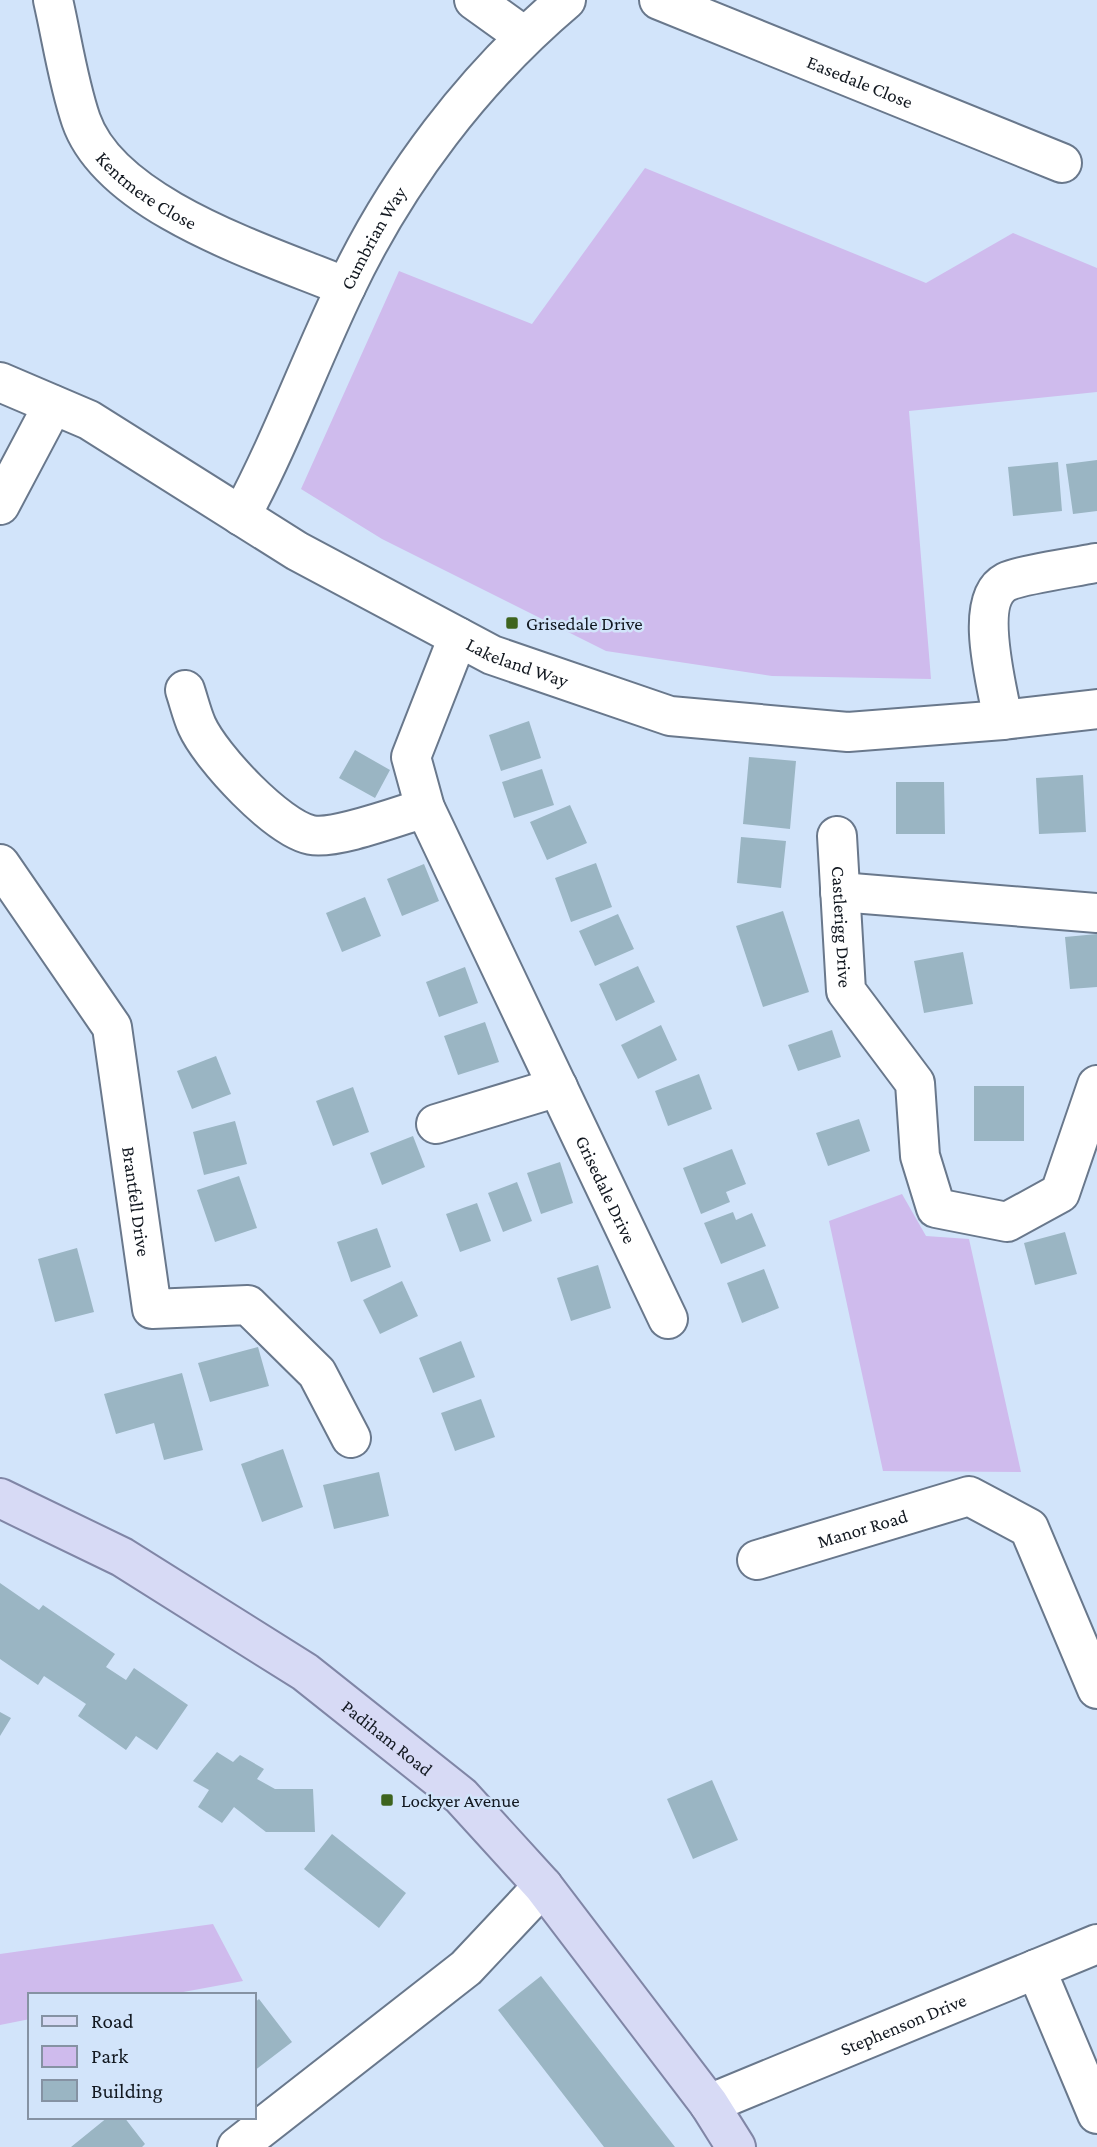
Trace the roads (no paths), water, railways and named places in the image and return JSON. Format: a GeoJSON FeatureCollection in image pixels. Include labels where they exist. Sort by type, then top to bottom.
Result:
{"type":"FeatureCollection","features":[{"type":"Feature","properties":{"kind":"main road","name":"Padiham Road"},"geometry":{"type":"LineString","coordinates":[[0,1499],[122,1557],[305,1672],[461,1796],[543,1886],[709,2104],[736,2147]]}},
{"type":"Feature","properties":{"kind":"street","name":"Kentmere Close"},"geometry":{"type":"LineString","coordinates":[[53,0],[82,122],[109,164],[141,194],[209,230],[346,287]]}},
{"type":"Feature","properties":{"kind":"street"},"geometry":{"type":"LineString","coordinates":[[474,0],[524,36]]}},
{"type":"Feature","properties":{"kind":"street","name":"Cumbrian Way"},"geometry":{"type":"LineString","coordinates":[[241,516],[264,473],[346,287],[402,188],[435,138],[524,36],[566,0]]}},
{"type":"Feature","properties":{"kind":"street","name":"Easedale Close"},"geometry":{"type":"LineString","coordinates":[[659,0],[1062,163]]}},
{"type":"Feature","properties":{"kind":"street","name":"Lakeland Way"},"geometry":{"type":"LineString","coordinates":[[0,382],[89,420],[297,551],[492,655],[670,716],[848,732],[1003,720],[1097,709]]}},
{"type":"Feature","properties":{"kind":"street"},"geometry":{"type":"LineString","coordinates":[[0,505],[53,405]]}},
{"type":"Feature","properties":{"kind":"street"},"geometry":{"type":"LineString","coordinates":[[1003,720],[988,625],[990,600],[1005,583],[1095,563]]}},
{"type":"Feature","properties":{"kind":"street","name":"Grisedale Drive"},"geometry":{"type":"LineString","coordinates":[[458,637],[411,757],[425,808],[668,1319]]}},
{"type":"Feature","properties":{"kind":"street"},"geometry":{"type":"LineString","coordinates":[[185,690],[197,726],[211,749],[244,788],[290,826],[309,835],[327,836],[425,808]]}},
{"type":"Feature","properties":{"kind":"street","name":"Castlerigg Drive"},"geometry":{"type":"LineString","coordinates":[[837,836],[846,991],[915,1083],[920,1156],[936,1209],[1007,1222],[1060,1193],[1097,1085]]}},
{"type":"Feature","properties":{"kind":"street","name":"Brantfell Drive"},"geometry":{"type":"LineString","coordinates":[[0,866],[112,1027],[152,1309],[248,1305],[317,1373],[351,1438]]}},
{"type":"Feature","properties":{"kind":"street"},"geometry":{"type":"LineString","coordinates":[[841,892],[1079,912]]}},
{"type":"Feature","properties":{"kind":"street"},"geometry":{"type":"LineString","coordinates":[[436,1124],[558,1087]]}},
{"type":"Feature","properties":{"kind":"street","name":"Manor Road"},"geometry":{"type":"LineString","coordinates":[[757,1560],[969,1496],[1029,1528],[1097,1689]]}},
{"type":"Feature","properties":{"kind":"street"},"geometry":{"type":"LineString","coordinates":[[237,2147],[466,1968],[543,1886]]}},
{"type":"Feature","properties":{"kind":"street","name":"Stephenson Drive"},"geometry":{"type":"LineString","coordinates":[[709,2104],[1097,1944]]}},
{"type":"Feature","properties":{"kind":"street"},"geometry":{"type":"LineString","coordinates":[[1036,1969],[1097,2114]]}},
{"type":"Feature","properties":{"kind":"place","name":"Grisedale Drive"},"geometry":{"type":"Point","coordinates":[512,623]}},
{"type":"Feature","properties":{"kind":"place","name":"Lockyer Avenue"},"geometry":{"type":"Point","coordinates":[387,1800]}}]}
